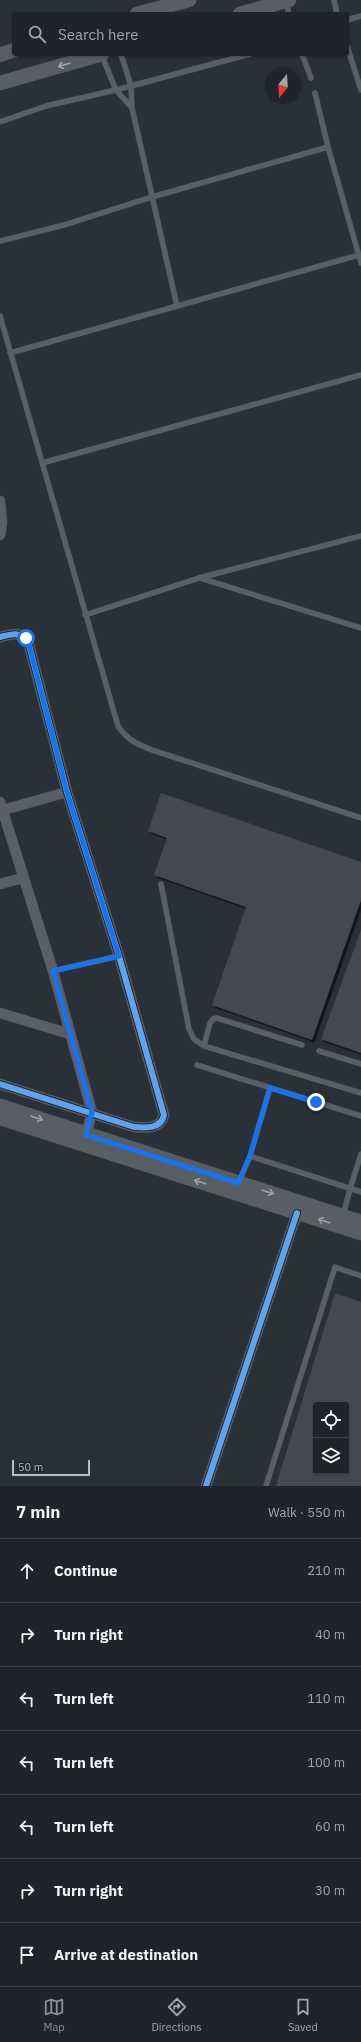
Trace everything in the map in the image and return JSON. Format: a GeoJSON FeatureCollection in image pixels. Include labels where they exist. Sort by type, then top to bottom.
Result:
{"type":"FeatureCollection","features":[{"type":"Feature","properties":{"kind":"main road"},"geometry":{"type":"LineString","coordinates":[[141,12],[158,4],[181,1]]}},
{"type":"Feature","properties":{"kind":"main road"},"geometry":{"type":"LineString","coordinates":[[251,12],[288,5]]}},
{"type":"Feature","properties":{"kind":"main road"},"geometry":{"type":"LineString","coordinates":[[0,55],[12,51]]}},
{"type":"Feature","properties":{"kind":"main road"},"geometry":{"type":"LineString","coordinates":[[0,83],[95,56]]}},
{"type":"Feature","properties":{"kind":"main road"},"geometry":{"type":"LineString","coordinates":[[0,1106],[10,1117],[296,1213],[361,1233]]}},
{"type":"Feature","properties":{"kind":"main road"},"geometry":{"type":"LineString","coordinates":[[10,1117],[86,1135],[361,1222]]}},
{"type":"Feature","properties":{"kind":"street"},"geometry":{"type":"LineString","coordinates":[[0,504],[0,535]]}},
{"type":"Feature","properties":{"kind":"street"},"geometry":{"type":"LineString","coordinates":[[0,637],[18,634],[22,635],[28,641],[67,792],[119,956],[164,1115],[162,1122],[158,1125],[142,1128],[128,1125],[92,1112],[0,1084]]}},
{"type":"Feature","properties":{"kind":"street"},"geometry":{"type":"LineString","coordinates":[[67,792],[1,808],[53,971],[92,1112],[86,1135]]}},
{"type":"Feature","properties":{"kind":"street"},"geometry":{"type":"LineString","coordinates":[[0,884],[23,878]]}},
{"type":"Feature","properties":{"kind":"street"},"geometry":{"type":"LineString","coordinates":[[0,1013],[70,1034]]}},
{"type":"Feature","properties":{"kind":"street"},"geometry":{"type":"LineString","coordinates":[[206,1486],[296,1213]]}},
{"type":"Feature","properties":{"kind":"lane"},"geometry":{"type":"LineString","coordinates":[[334,0],[337,12]]}},
{"type":"Feature","properties":{"kind":"lane"},"geometry":{"type":"LineString","coordinates":[[349,19],[361,16]]}},
{"type":"Feature","properties":{"kind":"lane"},"geometry":{"type":"LineString","coordinates":[[349,52],[361,90]]}},
{"type":"Feature","properties":{"kind":"lane"},"geometry":{"type":"LineString","coordinates":[[103,56],[116,90],[132,108]]}},
{"type":"Feature","properties":{"kind":"lane"},"geometry":{"type":"LineString","coordinates":[[122,56],[131,86],[132,108],[177,306]]}},
{"type":"Feature","properties":{"kind":"lane"},"geometry":{"type":"LineString","coordinates":[[0,122],[46,106],[116,90],[243,56]]}},
{"type":"Feature","properties":{"kind":"lane"},"geometry":{"type":"LineString","coordinates":[[303,56],[311,78]]}},
{"type":"Feature","properties":{"kind":"lane"},"geometry":{"type":"LineString","coordinates":[[315,93],[328,148],[361,263]]}},
{"type":"Feature","properties":{"kind":"lane"},"geometry":{"type":"LineString","coordinates":[[0,241],[64,225],[152,197],[328,148]]}},
{"type":"Feature","properties":{"kind":"lane"},"geometry":{"type":"LineString","coordinates":[[10,353],[359,255]]}},
{"type":"Feature","properties":{"kind":"lane"},"geometry":{"type":"LineString","coordinates":[[0,316],[118,726],[131,741],[155,751],[361,818]]}},
{"type":"Feature","properties":{"kind":"lane"},"geometry":{"type":"LineString","coordinates":[[42,463],[361,375]]}},
{"type":"Feature","properties":{"kind":"lane"},"geometry":{"type":"LineString","coordinates":[[85,615],[199,578],[361,536]]}},
{"type":"Feature","properties":{"kind":"lane"},"geometry":{"type":"LineString","coordinates":[[199,578],[361,628]]}},
{"type":"Feature","properties":{"kind":"lane"},"geometry":{"type":"LineString","coordinates":[[161,884],[190,1029],[194,1039],[204,1046],[361,1093]]}},
{"type":"Feature","properties":{"kind":"lane"},"geometry":{"type":"LineString","coordinates":[[53,971],[119,956]]}},
{"type":"Feature","properties":{"kind":"lane"},"geometry":{"type":"LineString","coordinates":[[204,1046],[210,1024],[213,1019],[217,1018],[302,1045]]}},
{"type":"Feature","properties":{"kind":"lane"},"geometry":{"type":"LineString","coordinates":[[319,1051],[361,1064]]}},
{"type":"Feature","properties":{"kind":"lane"},"geometry":{"type":"LineString","coordinates":[[197,1065],[361,1116]]}},
{"type":"Feature","properties":{"kind":"lane"},"geometry":{"type":"LineString","coordinates":[[238,1183],[250,1156],[270,1088]]}},
{"type":"Feature","properties":{"kind":"lane"},"geometry":{"type":"LineString","coordinates":[[343,1217],[361,1154]]}},
{"type":"Feature","properties":{"kind":"lane"},"geometry":{"type":"LineString","coordinates":[[250,1156],[361,1192]]}},
{"type":"Feature","properties":{"kind":"lane"},"geometry":{"type":"LineString","coordinates":[[266,1486],[335,1267],[361,1276]]}},
{"type":"Feature","properties":{"kind":"building"},"geometry":{"type":"Polygon","coordinates":[[[161,793],[361,862],[361,900],[312,1040],[212,1005],[246,907],[154,875],[167,838],[148,831],[161,793]]]}},
{"type":"Feature","properties":{"kind":"building"},"geometry":{"type":"Polygon","coordinates":[[[361,930],[361,1053],[321,1039],[361,930]]]}},
{"type":"Feature","properties":{"kind":"building"},"geometry":{"type":"Polygon","coordinates":[[[335,1293],[361,1302],[361,1486],[276,1486],[335,1293]]]}},
{"type":"Feature","properties":{"kind":"cycle path"},"geometry":{"type":"LineString","coordinates":[[0,637],[15,634],[22,636],[28,641],[67,792],[119,956],[164,1115],[160,1123],[152,1127],[134,1127],[0,1084]]}},
{"type":"Feature","properties":{"kind":"cycle path"},"geometry":{"type":"LineString","coordinates":[[206,1486],[297,1213]]}},
{"type":"Feature","properties":{"kind":"route"},"geometry":{"type":"LineString","coordinates":[[26,638],[67,792],[119,956],[53,971],[92,1112],[86,1135],[238,1183],[250,1156],[270,1088],[316,1102]]}}]}
